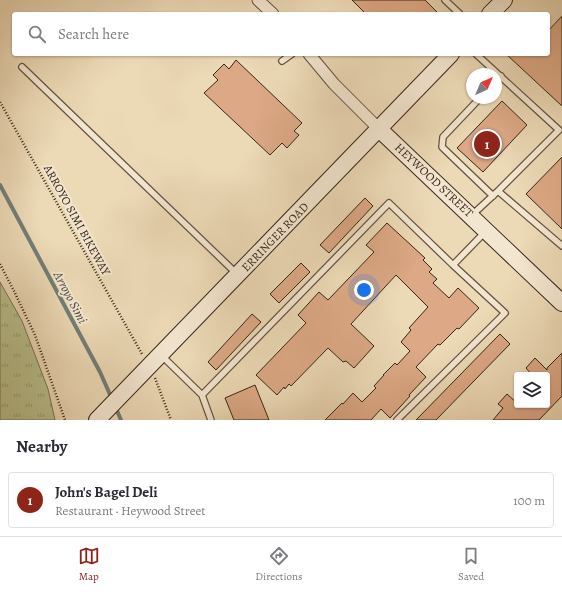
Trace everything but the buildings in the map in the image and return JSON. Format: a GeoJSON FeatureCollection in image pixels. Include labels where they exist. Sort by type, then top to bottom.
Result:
{"type":"FeatureCollection","features":[{"type":"Feature","properties":{"kind":"main road"},"geometry":{"type":"LineString","coordinates":[[492,12],[504,0]]}},
{"type":"Feature","properties":{"kind":"main road","name":"ERRINGER ROAD"},"geometry":{"type":"LineString","coordinates":[[97,420],[449,56]]}},
{"type":"Feature","properties":{"kind":"main road","name":"HEYWOOD STREET"},"geometry":{"type":"LineString","coordinates":[[379,129],[562,303]]}},
{"type":"Feature","properties":{"kind":"street"},"geometry":{"type":"LineString","coordinates":[[258,0],[270,12]]}},
{"type":"Feature","properties":{"kind":"street","name":"HEYWOOD STREET"},"geometry":{"type":"LineString","coordinates":[[311,56],[334,84],[379,129]]}},
{"type":"Feature","properties":{"kind":"lane"},"geometry":{"type":"LineString","coordinates":[[445,0],[458,12]]}},
{"type":"Feature","properties":{"kind":"lane"},"geometry":{"type":"LineString","coordinates":[[282,61],[289,56]]}},
{"type":"Feature","properties":{"kind":"lane"},"geometry":{"type":"LineString","coordinates":[[478,56],[492,68]]}},
{"type":"Feature","properties":{"kind":"lane"},"geometry":{"type":"LineString","coordinates":[[22,67],[238,275]]}},
{"type":"Feature","properties":{"kind":"lane"},"geometry":{"type":"LineString","coordinates":[[472,216],[560,128],[502,77]]}},
{"type":"Feature","properties":{"kind":"lane"},"geometry":{"type":"LineString","coordinates":[[474,104],[443,137],[442,147],[493,196]]}},
{"type":"Feature","properties":{"kind":"lane"},"geometry":{"type":"LineString","coordinates":[[498,191],[562,246]]}},
{"type":"Feature","properties":{"kind":"lane"},"geometry":{"type":"LineString","coordinates":[[202,395],[389,203],[505,313],[397,420]]}},
{"type":"Feature","properties":{"kind":"lane"},"geometry":{"type":"LineString","coordinates":[[454,265],[486,230]]}},
{"type":"Feature","properties":{"kind":"lane"},"geometry":{"type":"LineString","coordinates":[[161,354],[202,395],[211,420]]}},
{"type":"Feature","properties":{"kind":"path","name":"ARROYO SIMI BIKEWAY"},"geometry":{"type":"LineString","coordinates":[[0,102],[138,347]]}},
{"type":"Feature","properties":{"kind":"path"},"geometry":{"type":"LineString","coordinates":[[0,264],[35,335],[65,420]]}},
{"type":"Feature","properties":{"kind":"path"},"geometry":{"type":"LineString","coordinates":[[159,386],[171,420]]}},
{"type":"Feature","properties":{"kind":"green space"},"geometry":{"type":"Polygon","coordinates":[[[0,282],[22,321],[48,389],[55,420],[0,420],[0,282]]]}},
{"type":"Feature","properties":{"kind":"waterway","name":"Arroyo Simi"},"geometry":{"type":"LineString","coordinates":[[0,185],[100,372],[112,399]]}},
{"type":"Feature","properties":{"kind":"waterway","name":"Arroyo Simi"},"geometry":{"type":"LineString","coordinates":[[115,406],[121,420]]}},
{"type":"Feature","properties":{"kind":"place","name":"John's Bagel Deli"},"geometry":{"type":"Point","coordinates":[487,144]}}]}
